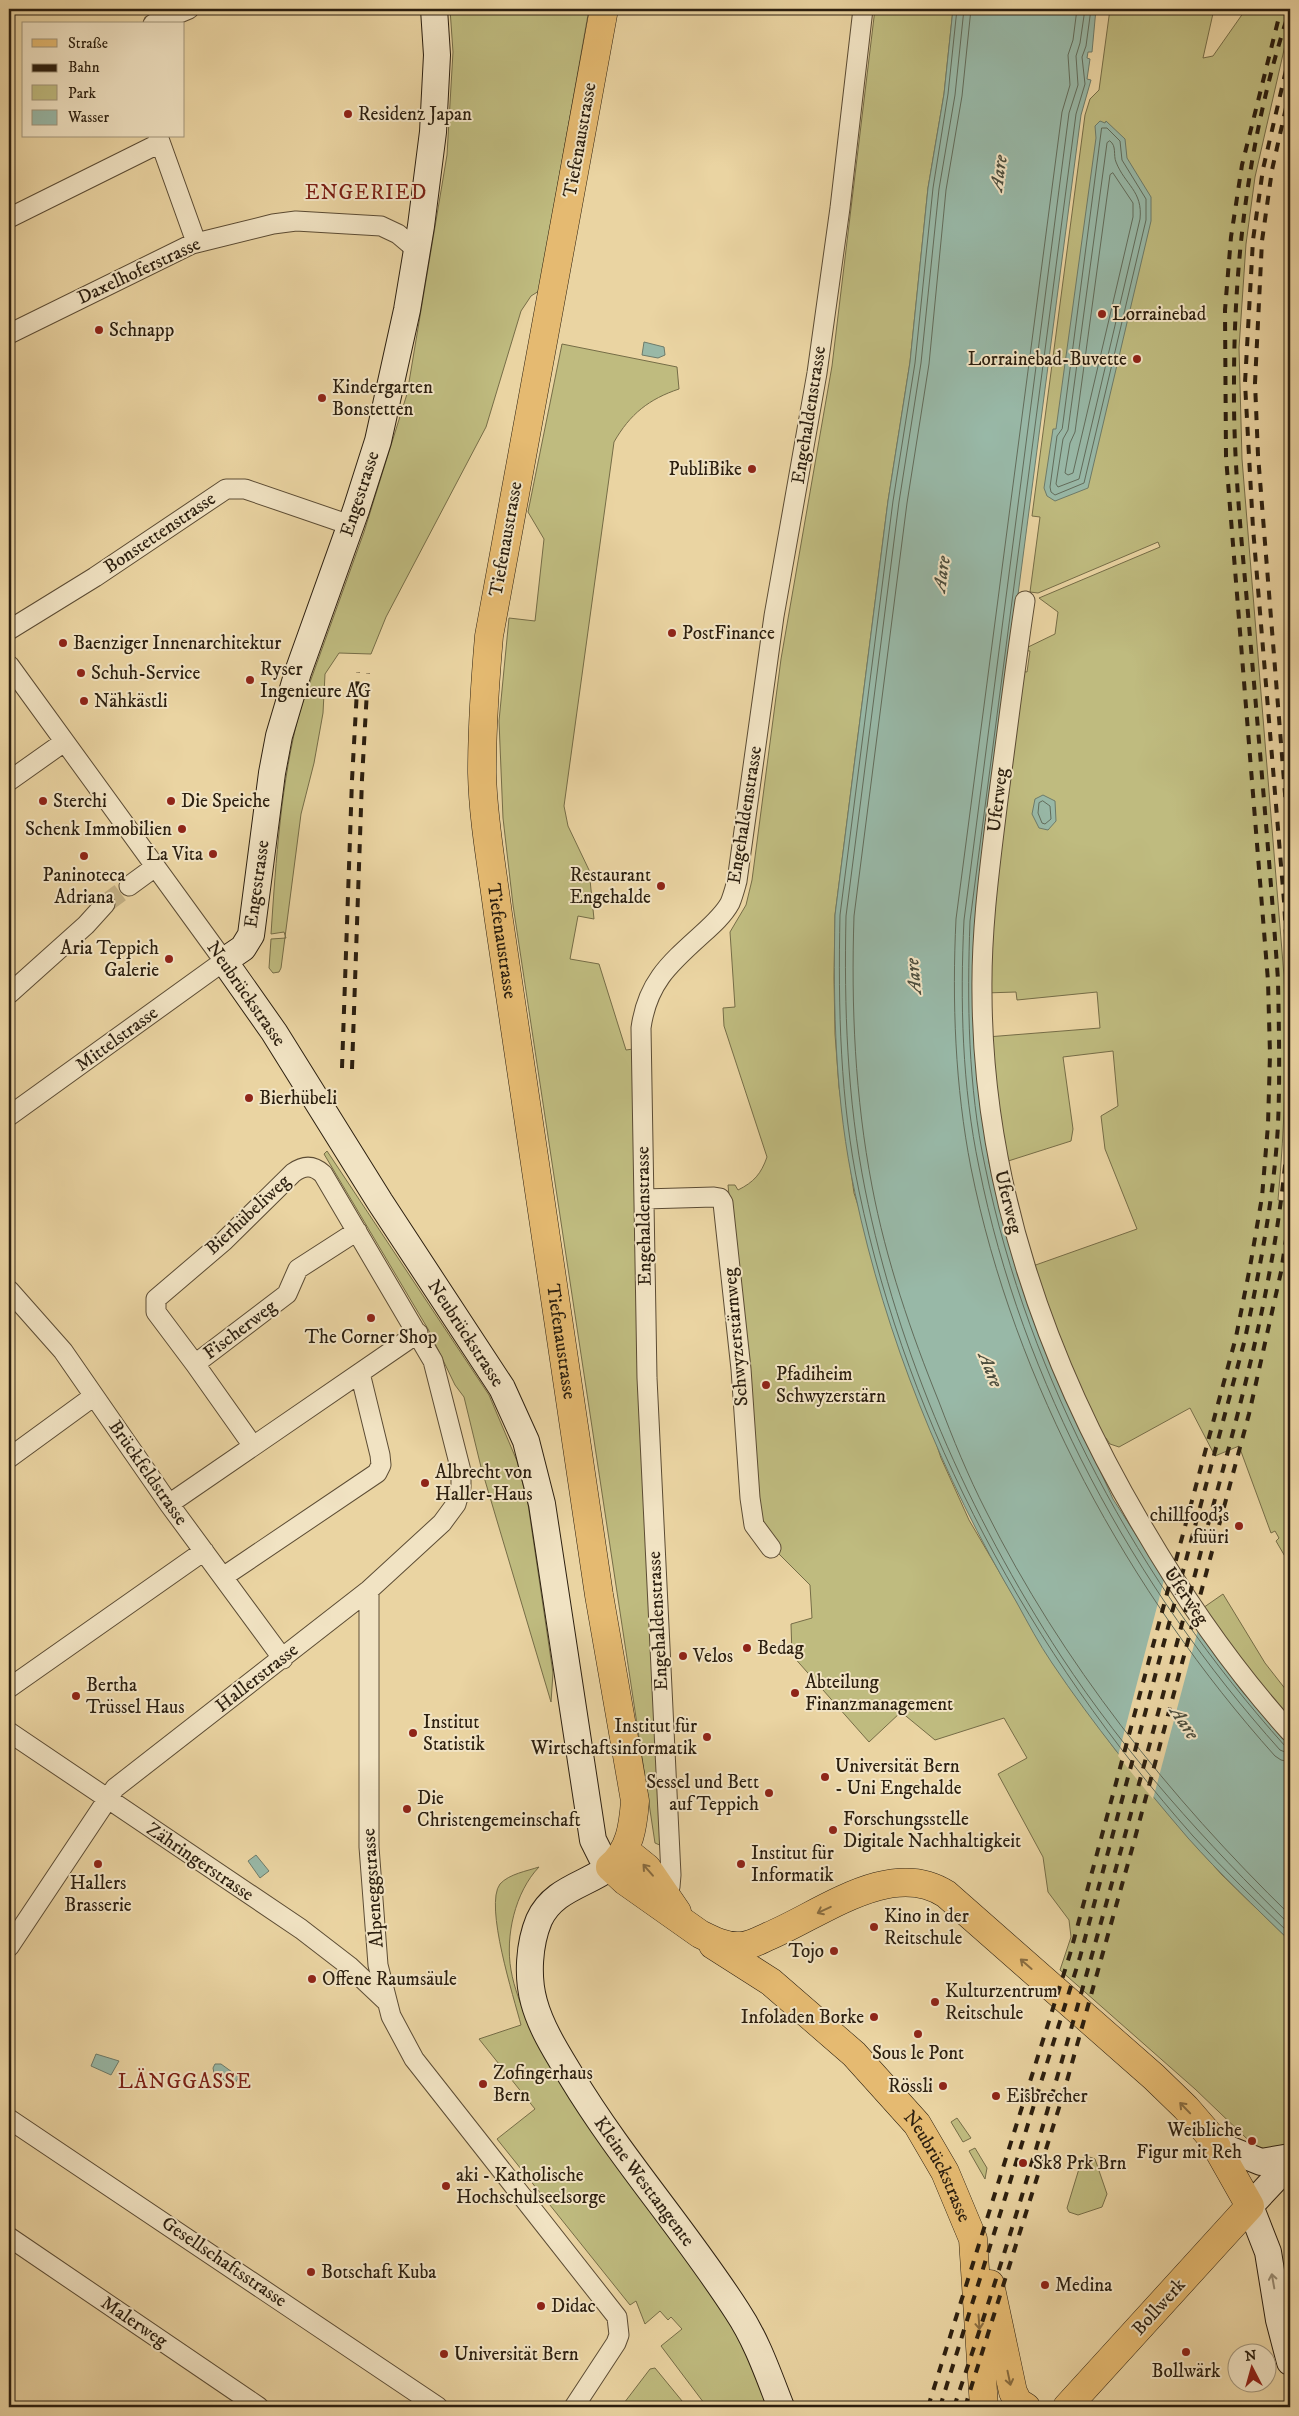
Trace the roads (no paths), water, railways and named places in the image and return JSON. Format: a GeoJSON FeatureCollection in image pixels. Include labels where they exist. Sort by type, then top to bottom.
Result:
{"type":"FeatureCollection","features":[{"type":"Feature","properties":{"kind":"main road","name":"Tiefenaustrasse"},"geometry":{"type":"LineString","coordinates":[[604,9],[492,619],[485,682],[482,774],[499,923],[599,1595],[635,1801],[632,1826],[618,1859]]}},
{"type":"Feature","properties":{"kind":"main road"},"geometry":{"type":"LineString","coordinates":[[618,1859],[625,1881],[661,1898],[692,1928],[711,1940],[739,1946],[762,1939],[877,1886],[908,1882],[946,1894],[1154,2076],[1201,2124],[1216,2144],[1250,2206]]}},
{"type":"Feature","properties":{"kind":"main road","name":"Neubrückstrasse"},"geometry":{"type":"LineString","coordinates":[[692,1928],[711,1944],[772,1982],[854,2054],[917,2124],[945,2172],[973,2238],[984,2407]]}},
{"type":"Feature","properties":{"kind":"main road","name":"Neubrückstrasse"},"geometry":{"type":"LineString","coordinates":[[762,1939],[762,1964],[764,1972],[772,1982]]}},
{"type":"Feature","properties":{"kind":"main road","name":"Bollwerk"},"geometry":{"type":"LineString","coordinates":[[1069,2404],[1250,2206]]}},
{"type":"Feature","properties":{"kind":"main road"},"geometry":{"type":"LineString","coordinates":[[973,2238],[986,2263],[1013,2392],[1018,2402],[1026,2407]]}},
{"type":"Feature","properties":{"kind":"street"},"geometry":{"type":"LineString","coordinates":[[158,22],[189,9]]}},
{"type":"Feature","properties":{"kind":"street","name":"Engestrasse"},"geometry":{"type":"LineString","coordinates":[[224,961],[243,948],[251,935],[272,773],[279,736],[298,672],[350,525],[383,421],[417,250],[432,142],[438,55],[434,9]]}},
{"type":"Feature","properties":{"kind":"street","name":"Engehaldenstrasse"},"geometry":{"type":"LineString","coordinates":[[661,1898],[670,1887],[671,1870],[648,1408],[641,1034],[645,1007],[656,981],[670,964],[714,923],[729,903],[737,881],[774,616],[817,373],[840,208],[863,9]]}},
{"type":"Feature","properties":{"kind":"street"},"geometry":{"type":"LineString","coordinates":[[9,218],[159,140],[196,242]]}},
{"type":"Feature","properties":{"kind":"street","name":"Daxelhoferstrasse"},"geometry":{"type":"LineString","coordinates":[[9,334],[196,242],[285,222],[381,226],[398,234],[417,250]]}},
{"type":"Feature","properties":{"kind":"street","name":"Bonstettenstrasse"},"geometry":{"type":"LineString","coordinates":[[9,630],[95,577],[226,489],[245,489],[350,525]]}},
{"type":"Feature","properties":{"kind":"street","name":"Uferweg"},"geometry":{"type":"LineString","coordinates":[[1025,601],[982,929],[983,1038],[992,1129],[1000,1174],[1021,1254],[1042,1318],[1095,1443],[1165,1565],[1205,1625],[1264,1702],[1290,1732]]}},
{"type":"Feature","properties":{"kind":"street","name":"Neubrückstrasse"},"geometry":{"type":"LineString","coordinates":[[9,665],[274,1032],[380,1202],[491,1368],[521,1428],[532,1460],[542,1504],[593,1840],[602,1858],[618,1859]]}},
{"type":"Feature","properties":{"kind":"street"},"geometry":{"type":"LineString","coordinates":[[9,782],[64,742]]}},
{"type":"Feature","properties":{"kind":"street"},"geometry":{"type":"LineString","coordinates":[[129,886],[155,867]]}},
{"type":"Feature","properties":{"kind":"street"},"geometry":{"type":"LineString","coordinates":[[9,994],[86,925],[105,904]]}},
{"type":"Feature","properties":{"kind":"street","name":"Mittelstrasse"},"geometry":{"type":"LineString","coordinates":[[9,1116],[224,961]]}},
{"type":"Feature","properties":{"kind":"street","name":"Bierhübeliweg"},"geometry":{"type":"LineString","coordinates":[[195,1364],[156,1312],[156,1299],[224,1241],[294,1173],[308,1166],[318,1169],[323,1174],[418,1334],[433,1361],[444,1400]]}},
{"type":"Feature","properties":{"kind":"street","name":"Schwyzerstärnweg"},"geometry":{"type":"LineString","coordinates":[[644,1199],[714,1197],[720,1198],[723,1203],[740,1369],[750,1498],[754,1525],[771,1548]]}},
{"type":"Feature","properties":{"kind":"street","name":"Fischerweg"},"geometry":{"type":"LineString","coordinates":[[253,1446],[195,1364],[287,1294],[298,1269],[357,1231]]}},
{"type":"Feature","properties":{"kind":"street","name":"Brückfeldstrasse"},"geometry":{"type":"LineString","coordinates":[[9,1290],[53,1339],[169,1504],[283,1659]]}},
{"type":"Feature","properties":{"kind":"street"},"geometry":{"type":"LineString","coordinates":[[169,1504],[418,1334]]}},
{"type":"Feature","properties":{"kind":"street"},"geometry":{"type":"LineString","coordinates":[[222,1577],[374,1476],[380,1469],[380,1455],[360,1373]]}},
{"type":"Feature","properties":{"kind":"street"},"geometry":{"type":"LineString","coordinates":[[9,1458],[94,1396]]}},
{"type":"Feature","properties":{"kind":"street","name":"Hallerstrasse"},"geometry":{"type":"LineString","coordinates":[[9,1947],[115,1788],[283,1659],[369,1590],[448,1516],[459,1496],[461,1471],[444,1400]]}},
{"type":"Feature","properties":{"kind":"street"},"geometry":{"type":"LineString","coordinates":[[9,1688],[204,1552]]}},
{"type":"Feature","properties":{"kind":"street","name":"Alpeneggstrasse"},"geometry":{"type":"LineString","coordinates":[[369,1590],[370,1734],[367,1778],[369,1869],[378,1965],[385,2000],[396,2027],[414,2059],[606,2302],[617,2319],[619,2335],[616,2343],[574,2407]]}},
{"type":"Feature","properties":{"kind":"street","name":"Zähringerstrasse"},"geometry":{"type":"LineString","coordinates":[[9,1732],[313,1938],[360,1976],[385,2000]]}},
{"type":"Feature","properties":{"kind":"street","name":"Kleine Westtangente"},"geometry":{"type":"LineString","coordinates":[[618,1859],[599,1875],[566,1890],[556,1898],[540,1920],[534,1936],[531,1958],[534,2002],[551,2042],[598,2118],[717,2282],[749,2331],[770,2375],[781,2407]]}},
{"type":"Feature","properties":{"kind":"street","name":"Gesellschaftsstrasse"},"geometry":{"type":"LineString","coordinates":[[9,2118],[438,2407]]}},
{"type":"Feature","properties":{"kind":"street"},"geometry":{"type":"LineString","coordinates":[[1216,2144],[1254,2161],[1283,2163]]}},
{"type":"Feature","properties":{"kind":"street"},"geometry":{"type":"LineString","coordinates":[[1283,2163],[1250,2206],[1268,2252],[1279,2320],[1290,2362]]}},
{"type":"Feature","properties":{"kind":"street","name":"Malerweg"},"geometry":{"type":"LineString","coordinates":[[9,2237],[259,2407]]}},
{"type":"Feature","properties":{"kind":"water","name":"Aare"},"geometry":{"type":"Polygon","coordinates":[[[953,9],[1096,9],[1092,52],[1088,52],[1087,58],[1090,59],[1087,79],[1091,80],[1081,115],[975,922],[973,1001],[975,1052],[989,1163],[1013,1257],[1048,1357],[1113,1499],[1172,1591],[1241,1690],[1290,1745],[1290,1941],[1188,1838],[1152,1796],[1084,1708],[1052,1663],[1034,1633],[964,1506],[919,1405],[883,1300],[868,1247],[848,1159],[839,1090],[835,1020],[835,915],[888,501],[910,362],[928,188],[944,94],[953,9]]]}},
{"type":"Feature","properties":{"kind":"water"},"geometry":{"type":"Polygon","coordinates":[[[1100,121],[1105,123],[1106,121],[1125,139],[1127,158],[1151,197],[1151,221],[1088,488],[1055,501],[1047,496],[1044,488],[1053,429],[1056,429],[1096,138],[1095,126],[1100,121]]]}},
{"type":"Feature","properties":{"kind":"water"},"geometry":{"type":"Polygon","coordinates":[[[644,342],[664,347],[665,355],[658,358],[642,355],[644,342]]]}},
{"type":"Feature","properties":{"kind":"water"},"geometry":{"type":"Polygon","coordinates":[[[1043,795],[1055,801],[1056,821],[1048,830],[1039,828],[1032,814],[1035,799],[1043,795]]]}},
{"type":"Feature","properties":{"kind":"water"},"geometry":{"type":"Polygon","coordinates":[[[256,1855],[269,1871],[260,1878],[248,1861],[256,1855]]]}},
{"type":"Feature","properties":{"kind":"water"},"geometry":{"type":"Polygon","coordinates":[[[96,2054],[119,2061],[111,2075],[91,2066],[96,2054]]]}},
{"type":"Feature","properties":{"kind":"water"},"geometry":{"type":"Polygon","coordinates":[[[215,2064],[221,2064],[239,2077],[233,2086],[214,2073],[213,2068],[215,2064]]]}},
{"type":"Feature","properties":{"kind":"tunnel"},"geometry":{"type":"LineString","coordinates":[[105,904],[129,886]]}},
{"type":"Feature","properties":{"kind":"railway"},"geometry":{"type":"LineString","coordinates":[[928,2407],[1070,1954],[1236,1337],[1262,1197],[1268,1125],[1270,1054],[1268,981],[1226,457],[1225,310],[1231,237],[1242,165],[1281,9]]}},
{"type":"Feature","properties":{"kind":"railway"},"geometry":{"type":"LineString","coordinates":[[940,2407],[1080,1957],[1245,1339],[1270,1206],[1278,1125],[1278,980],[1237,478],[1234,382],[1237,287],[1247,193],[1264,100],[1290,9]]}},
{"type":"Feature","properties":{"kind":"railway"},"geometry":{"type":"LineString","coordinates":[[1290,53],[1263,169],[1253,240],[1245,383],[1253,528],[1284,901],[1290,1003]]}},
{"type":"Feature","properties":{"kind":"railway"},"geometry":{"type":"LineString","coordinates":[[1290,90],[1272,170],[1262,241],[1255,383],[1258,455],[1290,856]]}},
{"type":"Feature","properties":{"kind":"railway"},"geometry":{"type":"LineString","coordinates":[[342,1068],[352,780],[358,672]]}},
{"type":"Feature","properties":{"kind":"railway"},"geometry":{"type":"LineString","coordinates":[[352,1069],[362,779],[368,673]]}},
{"type":"Feature","properties":{"kind":"railway"},"geometry":{"type":"LineString","coordinates":[[954,2407],[1014,2223],[1095,1945],[1242,1398],[1265,1296],[1282,1194],[1290,1090]]}},
{"type":"Feature","properties":{"kind":"railway"},"geometry":{"type":"LineString","coordinates":[[965,2407],[1063,2095],[1132,1849],[1249,1414],[1281,1272],[1290,1213]]}},
{"type":"Feature","properties":{"kind":"place","name":"Residenz Japan"},"geometry":{"type":"Point","coordinates":[348,114]}},
{"type":"Feature","properties":{"kind":"place","name":"Lorrainebad"},"geometry":{"type":"Point","coordinates":[1102,314]}},
{"type":"Feature","properties":{"kind":"place","name":"Schnapp"},"geometry":{"type":"Point","coordinates":[99,330]}},
{"type":"Feature","properties":{"kind":"place","name":"Lorrainebad-Buvette"},"geometry":{"type":"Point","coordinates":[1137,359]}},
{"type":"Feature","properties":{"kind":"place","name":"Kindergarten Bonstetten"},"geometry":{"type":"Point","coordinates":[322,398]}},
{"type":"Feature","properties":{"kind":"place","name":"PubliBike"},"geometry":{"type":"Point","coordinates":[752,469]}},
{"type":"Feature","properties":{"kind":"place","name":"PostFinance"},"geometry":{"type":"Point","coordinates":[672,633]}},
{"type":"Feature","properties":{"kind":"place","name":"Baenziger Innenarchitektur"},"geometry":{"type":"Point","coordinates":[63,643]}},
{"type":"Feature","properties":{"kind":"place","name":"Schuh-Service"},"geometry":{"type":"Point","coordinates":[81,673]}},
{"type":"Feature","properties":{"kind":"place","name":"Ryser Ingenieure AG"},"geometry":{"type":"Point","coordinates":[250,680]}},
{"type":"Feature","properties":{"kind":"place","name":"Nähkästli"},"geometry":{"type":"Point","coordinates":[84,701]}},
{"type":"Feature","properties":{"kind":"place","name":"Sterchi"},"geometry":{"type":"Point","coordinates":[43,801]}},
{"type":"Feature","properties":{"kind":"place","name":"Die Speiche"},"geometry":{"type":"Point","coordinates":[171,801]}},
{"type":"Feature","properties":{"kind":"place","name":"Schenk Immobilien"},"geometry":{"type":"Point","coordinates":[182,829]}},
{"type":"Feature","properties":{"kind":"place","name":"La Vita"},"geometry":{"type":"Point","coordinates":[213,854]}},
{"type":"Feature","properties":{"kind":"place","name":"Paninoteca Adriana"},"geometry":{"type":"Point","coordinates":[84,856]}},
{"type":"Feature","properties":{"kind":"place","name":"Restaurant Engehalde"},"geometry":{"type":"Point","coordinates":[661,886]}},
{"type":"Feature","properties":{"kind":"place","name":"Aria Teppich Galerie"},"geometry":{"type":"Point","coordinates":[169,959]}},
{"type":"Feature","properties":{"kind":"place","name":"Bierhübeli"},"geometry":{"type":"Point","coordinates":[249,1098]}},
{"type":"Feature","properties":{"kind":"place","name":"The Corner Shop"},"geometry":{"type":"Point","coordinates":[371,1318]}},
{"type":"Feature","properties":{"kind":"place","name":"Pfadiheim Schwyzerstärn"},"geometry":{"type":"Point","coordinates":[766,1385]}},
{"type":"Feature","properties":{"kind":"place","name":"Albrecht von Haller-Haus"},"geometry":{"type":"Point","coordinates":[425,1483]}},
{"type":"Feature","properties":{"kind":"place","name":"chillfood’s füüri"},"geometry":{"type":"Point","coordinates":[1239,1526]}},
{"type":"Feature","properties":{"kind":"place","name":"Bedag"},"geometry":{"type":"Point","coordinates":[747,1648]}},
{"type":"Feature","properties":{"kind":"place","name":"Velos"},"geometry":{"type":"Point","coordinates":[683,1656]}},
{"type":"Feature","properties":{"kind":"place","name":"Abteilung Finanzmanagement"},"geometry":{"type":"Point","coordinates":[795,1693]}},
{"type":"Feature","properties":{"kind":"place","name":"Bertha Trüssel Haus"},"geometry":{"type":"Point","coordinates":[76,1696]}},
{"type":"Feature","properties":{"kind":"place","name":"Institut Statistik"},"geometry":{"type":"Point","coordinates":[413,1733]}},
{"type":"Feature","properties":{"kind":"place","name":"Institut für Wirtschaftsinformatik"},"geometry":{"type":"Point","coordinates":[707,1737]}},
{"type":"Feature","properties":{"kind":"place","name":"Universität Bern - Uni Engehalde"},"geometry":{"type":"Point","coordinates":[825,1777]}},
{"type":"Feature","properties":{"kind":"place","name":"Sessel und Bett auf Teppich"},"geometry":{"type":"Point","coordinates":[769,1793]}},
{"type":"Feature","properties":{"kind":"place","name":"Die Christengemeinschaft"},"geometry":{"type":"Point","coordinates":[407,1809]}},
{"type":"Feature","properties":{"kind":"place","name":"Forschungsstelle Digitale Nachhaltigkeit"},"geometry":{"type":"Point","coordinates":[833,1830]}},
{"type":"Feature","properties":{"kind":"place","name":"Hallers Brasserie"},"geometry":{"type":"Point","coordinates":[98,1864]}},
{"type":"Feature","properties":{"kind":"place","name":"Institut für Informatik"},"geometry":{"type":"Point","coordinates":[741,1864]}},
{"type":"Feature","properties":{"kind":"place","name":"Kino in der Reitschule"},"geometry":{"type":"Point","coordinates":[874,1927]}},
{"type":"Feature","properties":{"kind":"place","name":"Tojo"},"geometry":{"type":"Point","coordinates":[834,1951]}},
{"type":"Feature","properties":{"kind":"place","name":"Offene Raumsäule"},"geometry":{"type":"Point","coordinates":[312,1979]}},
{"type":"Feature","properties":{"kind":"place","name":"Kulturzentrum Reitschule"},"geometry":{"type":"Point","coordinates":[935,2002]}},
{"type":"Feature","properties":{"kind":"place","name":"Infoladen Borke"},"geometry":{"type":"Point","coordinates":[874,2017]}},
{"type":"Feature","properties":{"kind":"place","name":"Sous le Pont"},"geometry":{"type":"Point","coordinates":[918,2034]}},
{"type":"Feature","properties":{"kind":"place","name":"Zofingerhaus Bern"},"geometry":{"type":"Point","coordinates":[483,2084]}},
{"type":"Feature","properties":{"kind":"place","name":"Rössli"},"geometry":{"type":"Point","coordinates":[943,2086]}},
{"type":"Feature","properties":{"kind":"place","name":"Eisbrecher"},"geometry":{"type":"Point","coordinates":[996,2096]}},
{"type":"Feature","properties":{"kind":"place","name":"Weibliche Figur mit Reh"},"geometry":{"type":"Point","coordinates":[1252,2141]}},
{"type":"Feature","properties":{"kind":"place","name":"Sk8 Prk Brn"},"geometry":{"type":"Point","coordinates":[1023,2163]}},
{"type":"Feature","properties":{"kind":"place","name":"aki - Katholische Hochschulseelsorge"},"geometry":{"type":"Point","coordinates":[446,2186]}},
{"type":"Feature","properties":{"kind":"place","name":"Botschaft Kuba"},"geometry":{"type":"Point","coordinates":[311,2272]}},
{"type":"Feature","properties":{"kind":"place","name":"Medina"},"geometry":{"type":"Point","coordinates":[1045,2285]}},
{"type":"Feature","properties":{"kind":"place","name":"Didac"},"geometry":{"type":"Point","coordinates":[541,2306]}},
{"type":"Feature","properties":{"kind":"place","name":"Bollwärk"},"geometry":{"type":"Point","coordinates":[1186,2352]}},
{"type":"Feature","properties":{"kind":"place","name":"Universität Bern"},"geometry":{"type":"Point","coordinates":[444,2354]}},
{"type":"Feature","properties":{"kind":"district","name":"ENGERIED"},"geometry":{"type":"Point","coordinates":[366,193]}},
{"type":"Feature","properties":{"kind":"district","name":"LÄNGGASSE"},"geometry":{"type":"Point","coordinates":[185,2082]}}]}
